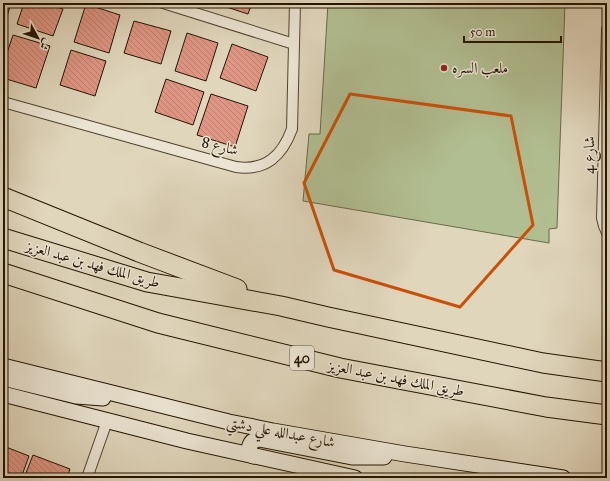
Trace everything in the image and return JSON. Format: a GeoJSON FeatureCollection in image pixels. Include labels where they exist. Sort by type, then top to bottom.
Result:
{"type":"FeatureCollection","features":[{"type":"Feature","properties":{"kind":"highway"},"geometry":{"type":"LineString","coordinates":[[3,197],[281,306]]}},
{"type":"Feature","properties":{"kind":"highway","name":"طريق الملك فهد بن عبد العزيز"},"geometry":{"type":"LineString","coordinates":[[3,238],[148,282],[281,306],[543,363],[607,372]]}},
{"type":"Feature","properties":{"kind":"highway","name":"طريق الملك فهد بن عبد العزيز"},"geometry":{"type":"LineString","coordinates":[[3,273],[158,323],[340,368],[546,407],[607,415]]}},
{"type":"Feature","properties":{"kind":"main road","name":"شارع عبدالله علي دشتي"},"geometry":{"type":"LineString","coordinates":[[3,366],[229,422],[405,454],[563,478]]}},
{"type":"Feature","properties":{"kind":"main road"},"geometry":{"type":"LineString","coordinates":[[3,378],[76,396],[102,398],[122,396]]}},
{"type":"Feature","properties":{"kind":"main road","name":"شارع عبدالله علي دشتي"},"geometry":{"type":"LineString","coordinates":[[3,394],[253,456],[355,478]]}},
{"type":"Feature","properties":{"kind":"main road"},"geometry":{"type":"LineString","coordinates":[[253,456],[249,447],[254,441],[259,439],[352,457],[380,457],[405,454]]}},
{"type":"Feature","properties":{"kind":"street"},"geometry":{"type":"LineString","coordinates":[[163,3],[294,44]]}},
{"type":"Feature","properties":{"kind":"street","name":"شارع 8"},"geometry":{"type":"LineString","coordinates":[[3,102],[236,166],[256,166],[276,157],[285,146],[292,129],[295,3]]}},
{"type":"Feature","properties":{"kind":"street","name":"شارع 4"},"geometry":{"type":"LineString","coordinates":[[607,29],[602,218],[607,234]]}},
{"type":"Feature","properties":{"kind":"street"},"geometry":{"type":"LineString","coordinates":[[87,478],[107,421]]}},
{"type":"Feature","properties":{"kind":"highlighted area"},"geometry":{"type":"Polygon","coordinates":[[[350,94],[511,116],[533,225],[460,307],[334,270],[304,183],[350,94]]]}},
{"type":"Feature","properties":{"kind":"green space","name":"ملعب السره"},"geometry":{"type":"Polygon","coordinates":[[[328,3],[565,3],[557,228],[549,229],[549,243],[303,201],[309,134],[320,134],[328,3]]]}},
{"type":"Feature","properties":{"kind":"building"},"geometry":{"type":"Polygon","coordinates":[[[3,3],[11,3],[6,20],[3,19],[3,3]]]}},
{"type":"Feature","properties":{"kind":"building"},"geometry":{"type":"Polygon","coordinates":[[[24,3],[45,3],[63,9],[53,36],[17,24],[24,3]]]}},
{"type":"Feature","properties":{"kind":"building"},"geometry":{"type":"Polygon","coordinates":[[[214,3],[252,3],[248,14],[214,3]]]}},
{"type":"Feature","properties":{"kind":"building"},"geometry":{"type":"Polygon","coordinates":[[[86,4],[120,15],[109,53],[74,42],[86,4]]]}},
{"type":"Feature","properties":{"kind":"building"},"geometry":{"type":"Polygon","coordinates":[[[134,21],[171,31],[161,64],[124,53],[134,21]]]}},
{"type":"Feature","properties":{"kind":"building"},"geometry":{"type":"Polygon","coordinates":[[[187,33],[218,43],[206,81],[175,71],[187,33]]]}},
{"type":"Feature","properties":{"kind":"building"},"geometry":{"type":"Polygon","coordinates":[[[13,35],[50,46],[36,88],[3,78],[3,65],[13,35]]]}},
{"type":"Feature","properties":{"kind":"building"},"geometry":{"type":"Polygon","coordinates":[[[232,44],[268,57],[256,91],[220,78],[232,44]]]}},
{"type":"Feature","properties":{"kind":"building"},"geometry":{"type":"Polygon","coordinates":[[[71,50],[106,61],[95,96],[60,85],[71,50]]]}},
{"type":"Feature","properties":{"kind":"building"},"geometry":{"type":"Polygon","coordinates":[[[166,79],[204,92],[193,125],[155,112],[166,79]]]}},
{"type":"Feature","properties":{"kind":"building"},"geometry":{"type":"Polygon","coordinates":[[[211,94],[248,106],[235,147],[197,135],[211,94]]]}},
{"type":"Feature","properties":{"kind":"building"},"geometry":{"type":"Polygon","coordinates":[[[6,447],[29,456],[21,478],[3,478],[3,448],[5,449],[6,447]]]}},
{"type":"Feature","properties":{"kind":"building"},"geometry":{"type":"Polygon","coordinates":[[[33,455],[70,469],[67,478],[24,478],[33,455]]]}},
{"type":"Feature","properties":{"kind":"place","name":"ملعب السره"},"geometry":{"type":"Point","coordinates":[444,68]}}]}
